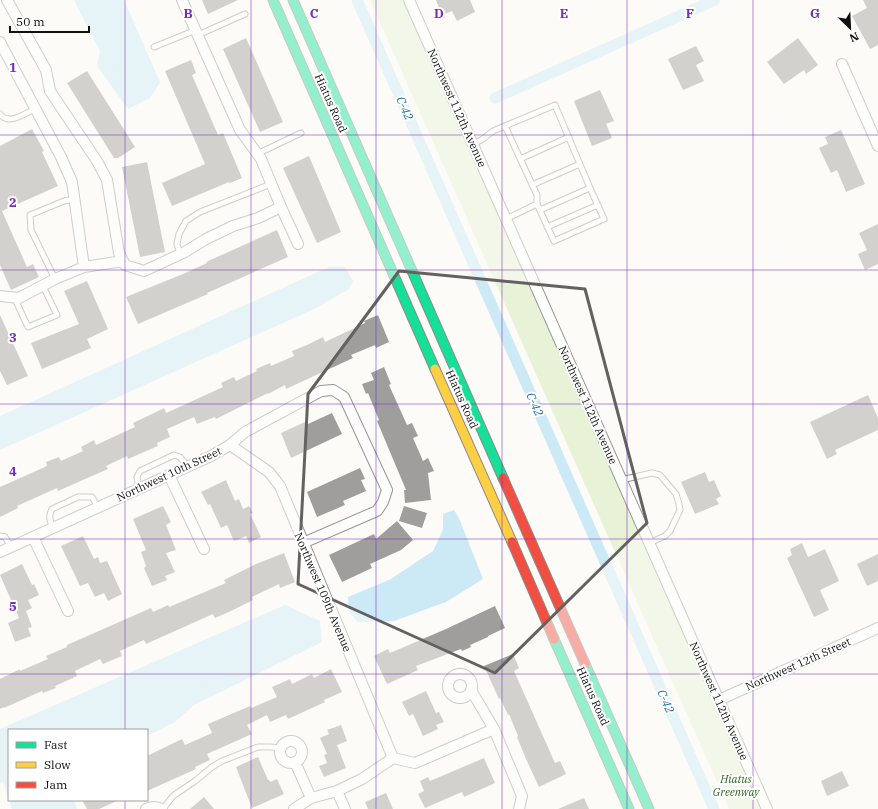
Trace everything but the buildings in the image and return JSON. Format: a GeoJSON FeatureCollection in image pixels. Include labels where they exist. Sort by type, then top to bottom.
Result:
{"type":"FeatureCollection","features":[{"type":"Feature","properties":{"kind":"main road","name":"Hiatus Road"},"geometry":{"type":"LineString","coordinates":[[273,0],[378,231],[629,809]]}},
{"type":"Feature","properties":{"kind":"main road","name":"Hiatus Road"},"geometry":{"type":"LineString","coordinates":[[293,0],[389,226],[649,809]]}},
{"type":"Feature","properties":{"kind":"street"},"geometry":{"type":"LineString","coordinates":[[7,0],[46,70],[50,91],[97,161],[107,180],[119,253],[125,265],[144,271],[233,226],[258,218],[281,207]]}},
{"type":"Feature","properties":{"kind":"street"},"geometry":{"type":"LineString","coordinates":[[182,0],[240,130],[262,159],[271,184],[298,244]]}},
{"type":"Feature","properties":{"kind":"street","name":"Northwest 112th Avenue"},"geometry":{"type":"LineString","coordinates":[[409,0],[767,809]]}},
{"type":"Feature","properties":{"kind":"street"},"geometry":{"type":"LineString","coordinates":[[0,42],[61,157],[72,182],[84,267]]}},
{"type":"Feature","properties":{"kind":"street"},"geometry":{"type":"LineString","coordinates":[[842,64],[878,146]]}},
{"type":"Feature","properties":{"kind":"street"},"geometry":{"type":"LineString","coordinates":[[0,296],[19,298],[55,279],[84,267],[123,261]]}},
{"type":"Feature","properties":{"kind":"street","name":"Northwest 10th Street"},"geometry":{"type":"LineString","coordinates":[[0,552],[211,456],[230,445],[245,432],[321,391],[333,390],[344,396],[387,490],[383,502],[377,511],[303,543]]}},
{"type":"Feature","properties":{"kind":"street","name":"Northwest 109th Avenue"},"geometry":{"type":"LineString","coordinates":[[230,445],[269,472],[280,486],[393,758]]}},
{"type":"Feature","properties":{"kind":"street"},"geometry":{"type":"LineString","coordinates":[[169,475],[204,549]]}},
{"type":"Feature","properties":{"kind":"street"},"geometry":{"type":"LineString","coordinates":[[34,536],[68,611]]}},
{"type":"Feature","properties":{"kind":"street","name":"Northwest 12th Street"},"geometry":{"type":"LineString","coordinates":[[718,700],[878,628]]}},
{"type":"Feature","properties":{"kind":"street"},"geometry":{"type":"LineString","coordinates":[[471,690],[494,729],[522,796],[519,809]]}},
{"type":"Feature","properties":{"kind":"street"},"geometry":{"type":"LineString","coordinates":[[294,809],[311,798],[337,790],[362,779],[393,758],[415,763],[494,729]]}},
{"type":"Feature","properties":{"kind":"street"},"geometry":{"type":"LineString","coordinates":[[293,741],[300,745],[302,752],[301,756],[295,762],[290,763],[284,760],[280,755],[281,748],[286,742],[293,741]]}},
{"type":"Feature","properties":{"kind":"street"},"geometry":{"type":"LineString","coordinates":[[295,762],[311,798]]}},
{"type":"Feature","properties":{"kind":"street"},"geometry":{"type":"LineString","coordinates":[[337,790],[345,809]]}},
{"type":"Feature","properties":{"kind":"street"},"geometry":{"type":"LineString","coordinates":[[146,809],[157,806],[163,809]]}},
{"type":"Feature","properties":{"kind":"lane"},"geometry":{"type":"LineString","coordinates":[[154,47],[197,33],[245,14]]}},
{"type":"Feature","properties":{"kind":"lane"},"geometry":{"type":"LineString","coordinates":[[472,144],[483,139],[493,131],[555,105],[604,219],[554,241],[537,204],[537,195],[505,126]]}},
{"type":"Feature","properties":{"kind":"lane"},"geometry":{"type":"LineString","coordinates":[[0,114],[3,118],[8,120],[35,108]]}},
{"type":"Feature","properties":{"kind":"lane"},"geometry":{"type":"LineString","coordinates":[[257,154],[300,134]]}},
{"type":"Feature","properties":{"kind":"lane"},"geometry":{"type":"LineString","coordinates":[[520,159],[569,138]]}},
{"type":"Feature","properties":{"kind":"lane"},"geometry":{"type":"LineString","coordinates":[[532,185],[580,164]]}},
{"type":"Feature","properties":{"kind":"lane"},"geometry":{"type":"LineString","coordinates":[[180,254],[177,244],[179,234],[186,220],[200,212],[271,184]]}},
{"type":"Feature","properties":{"kind":"lane"},"geometry":{"type":"LineString","coordinates":[[540,210],[590,188]]}},
{"type":"Feature","properties":{"kind":"lane"},"geometry":{"type":"LineString","coordinates":[[55,279],[31,230],[30,215],[64,201],[75,199]]}},
{"type":"Feature","properties":{"kind":"lane"},"geometry":{"type":"LineString","coordinates":[[506,218],[537,204]]}},
{"type":"Feature","properties":{"kind":"lane"},"geometry":{"type":"LineString","coordinates":[[547,227],[598,205]]}},
{"type":"Feature","properties":{"kind":"lane"},"geometry":{"type":"LineString","coordinates":[[14,297],[28,327],[57,315],[43,286]]}},
{"type":"Feature","properties":{"kind":"lane"},"geometry":{"type":"LineString","coordinates":[[139,489],[136,477],[140,471],[174,455],[180,456],[188,466]]}},
{"type":"Feature","properties":{"kind":"lane"},"geometry":{"type":"LineString","coordinates":[[621,480],[652,473],[660,475],[676,494],[680,510],[670,531],[665,536],[649,543]]}},
{"type":"Feature","properties":{"kind":"lane"},"geometry":{"type":"LineString","coordinates":[[53,528],[50,519],[52,509],[78,497],[92,497],[98,507]]}},
{"type":"Feature","properties":{"kind":"lane"},"geometry":{"type":"LineString","coordinates":[[0,536],[5,537],[11,547]]}},
{"type":"Feature","properties":{"kind":"lane"},"geometry":{"type":"LineString","coordinates":[[163,809],[173,796],[222,761],[258,748],[281,748]]}},
{"type":"Feature","properties":{"kind":"highlighted area"},"geometry":{"type":"Polygon","coordinates":[[[399,271],[585,289],[647,523],[495,673],[298,584],[308,394],[399,271]]]}},
{"type":"Feature","properties":{"kind":"green space","name":"Hiatus Greenway"},"geometry":{"type":"Polygon","coordinates":[[[370,0],[403,0],[763,809],[729,809],[370,0]]]}},
{"type":"Feature","properties":{"kind":"water"},"geometry":{"type":"Polygon","coordinates":[[[74,0],[124,0],[160,82],[150,98],[128,109],[97,66],[100,51],[74,0]]]}},
{"type":"Feature","properties":{"kind":"water"},"geometry":{"type":"Polygon","coordinates":[[[329,267],[345,267],[353,281],[349,289],[314,309],[0,450],[0,416],[329,267]]]}},
{"type":"Feature","properties":{"kind":"water"},"geometry":{"type":"Polygon","coordinates":[[[454,510],[459,518],[483,579],[446,602],[394,621],[358,622],[349,612],[348,597],[391,579],[433,551],[443,530],[443,514],[454,510]]]}},
{"type":"Feature","properties":{"kind":"water"},"geometry":{"type":"Polygon","coordinates":[[[285,605],[320,621],[322,642],[194,705],[175,722],[148,736],[148,729],[8,729],[8,797],[3,782],[0,783],[0,729],[285,605]]]}},
{"type":"Feature","properties":{"kind":"water"},"geometry":{"type":"Polygon","coordinates":[[[9,801],[74,801],[77,809],[12,809],[9,801]]]}},
{"type":"Feature","properties":{"kind":"waterway","name":"C-42"},"geometry":{"type":"LineString","coordinates":[[357,0],[714,809]]}},
{"type":"Feature","properties":{"kind":"waterway"},"geometry":{"type":"LineString","coordinates":[[495,98],[715,0]]}},
{"type":"Feature","properties":{"kind":"traffic: fast"},"geometry":{"type":"LineString","coordinates":[[273,0],[435,369]]}},
{"type":"Feature","properties":{"kind":"traffic: fast"},"geometry":{"type":"LineString","coordinates":[[293,0],[503,478]]}},
{"type":"Feature","properties":{"kind":"traffic: fast"},"geometry":{"type":"LineString","coordinates":[[554,639],[629,809]]}},
{"type":"Feature","properties":{"kind":"traffic: fast"},"geometry":{"type":"LineString","coordinates":[[585,664],[649,809]]}},
{"type":"Feature","properties":{"kind":"traffic: slow"},"geometry":{"type":"LineString","coordinates":[[435,369],[512,542]]}},
{"type":"Feature","properties":{"kind":"traffic: jam"},"geometry":{"type":"LineString","coordinates":[[503,478],[585,664]]}},
{"type":"Feature","properties":{"kind":"traffic: jam"},"geometry":{"type":"LineString","coordinates":[[512,542],[554,639]]}}]}
